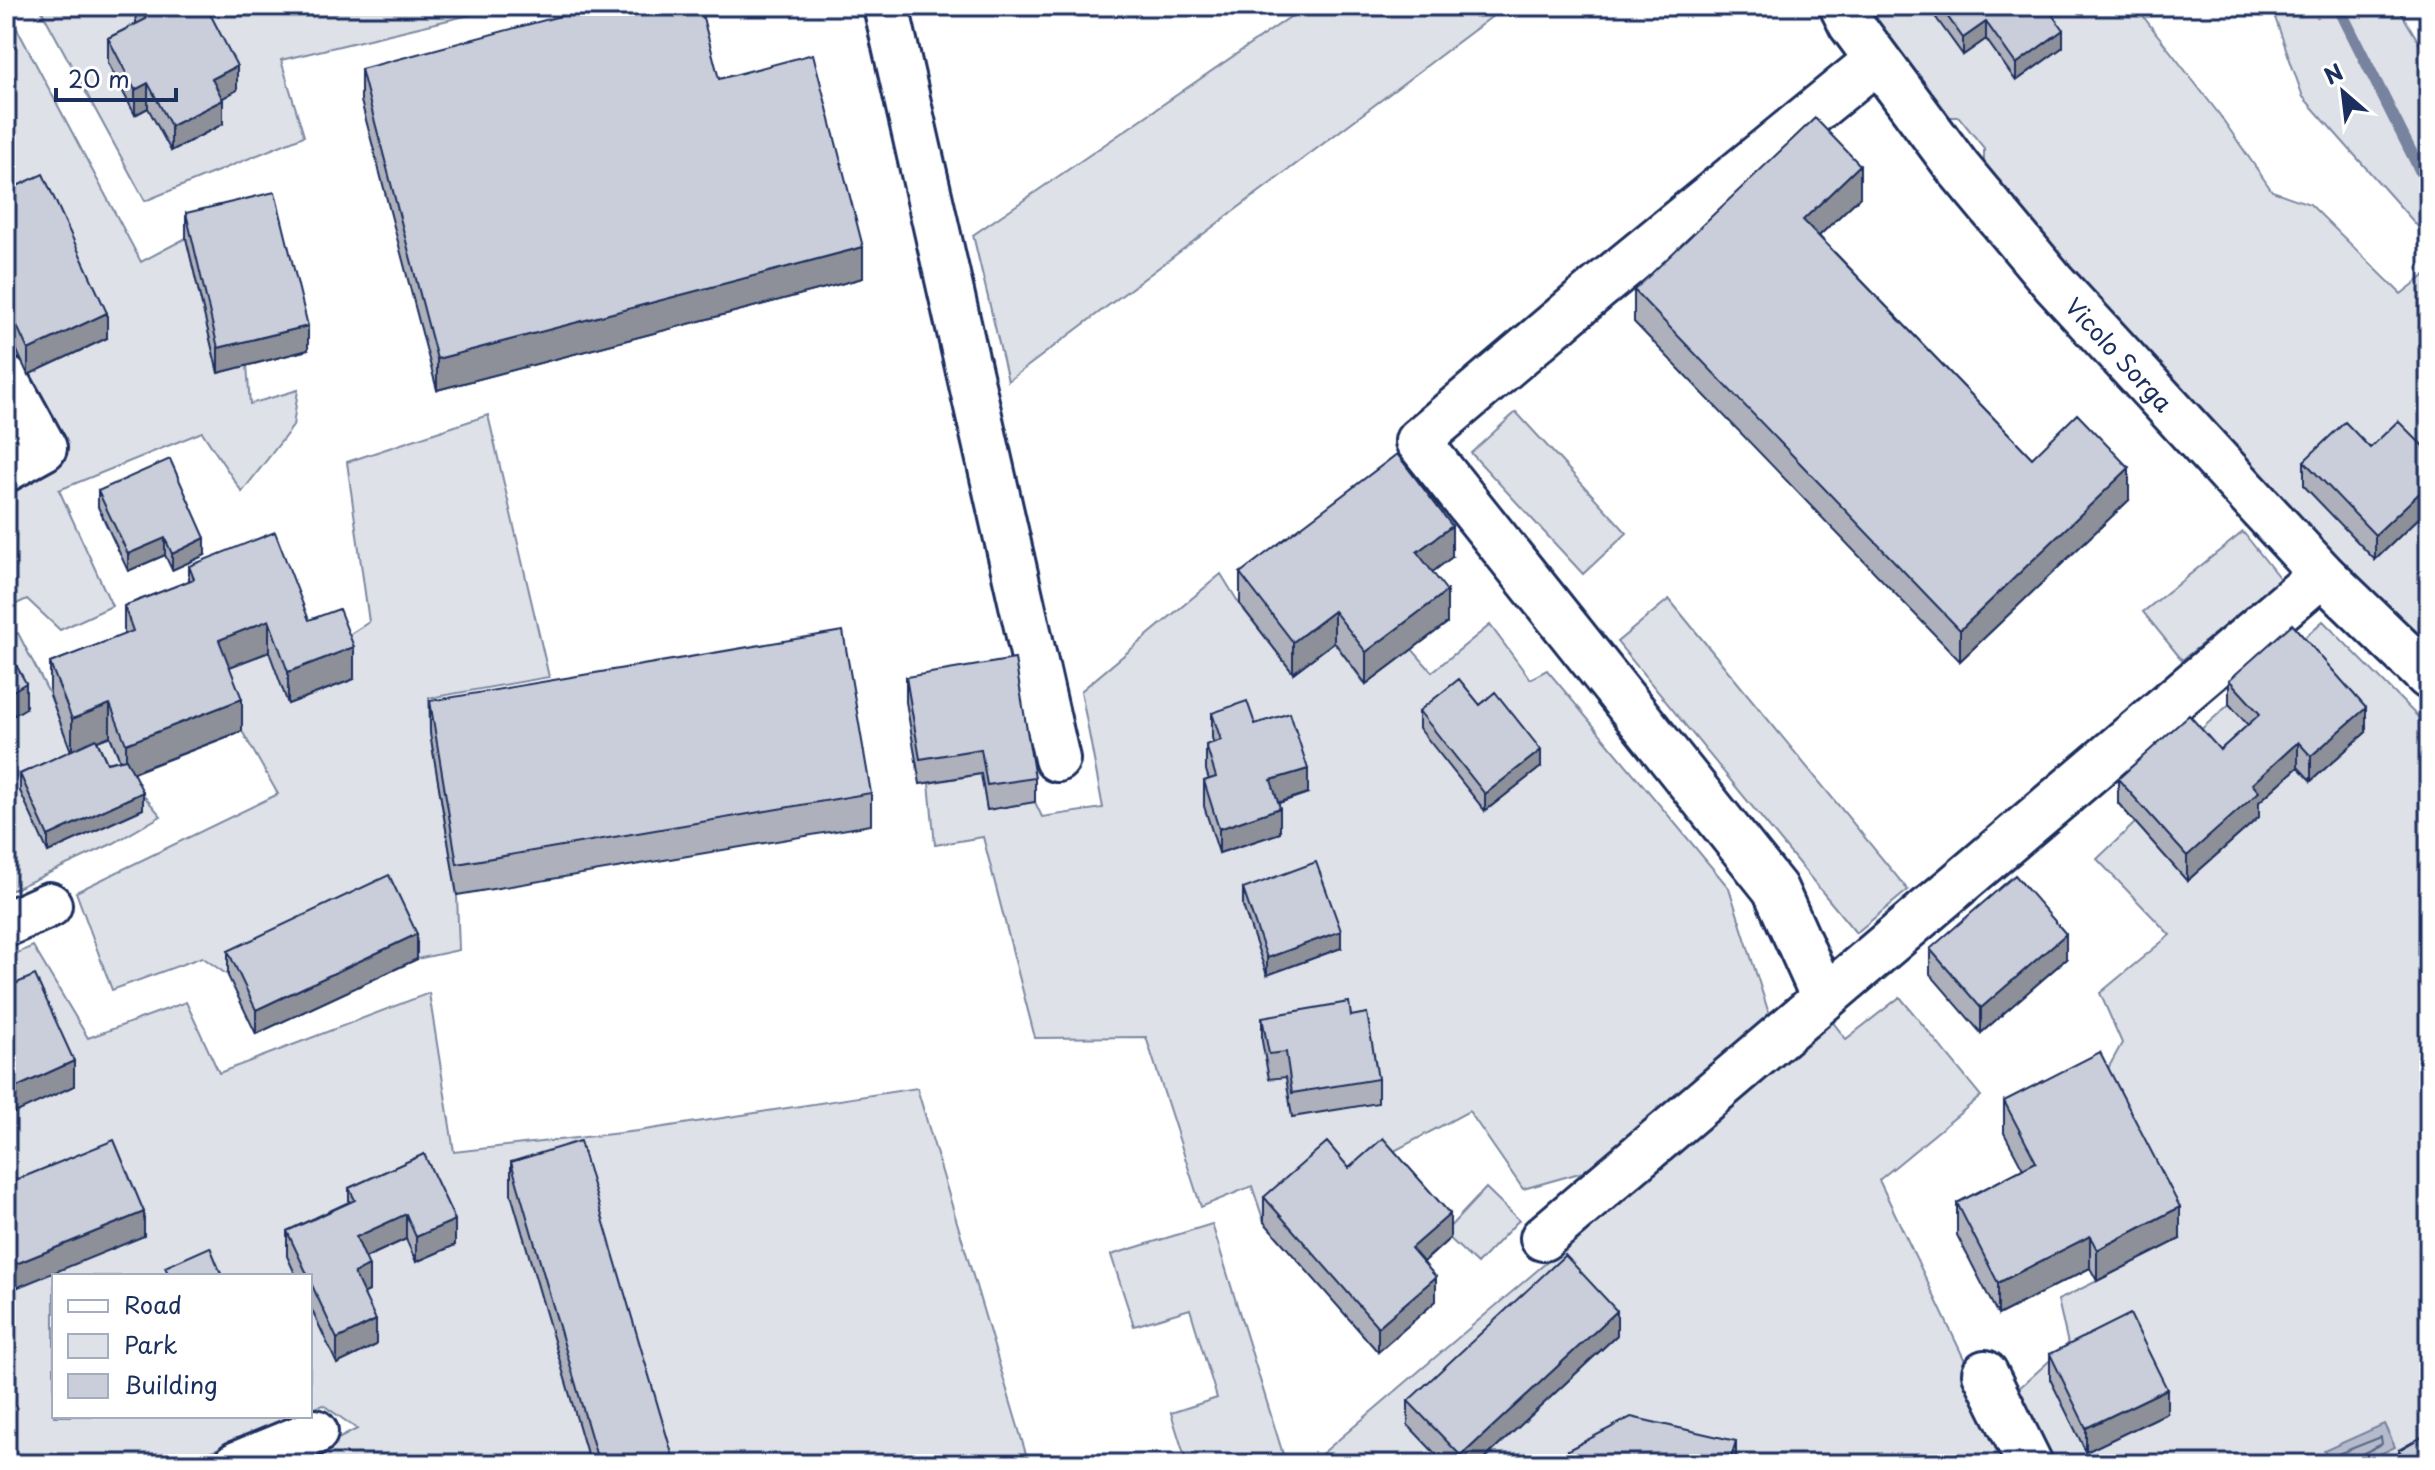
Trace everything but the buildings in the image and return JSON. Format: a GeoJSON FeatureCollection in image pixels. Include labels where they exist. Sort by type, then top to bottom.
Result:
{"type":"FeatureCollection","features":[{"type":"Feature","properties":{"kind":"street"},"geometry":{"type":"LineString","coordinates":[[886,6],[1057,759]]}},
{"type":"Feature","properties":{"kind":"street","name":"Vicolo Sorga"},"geometry":{"type":"LineString","coordinates":[[1842,6],[1851,24],[1958,168],[2054,283],[2322,574],[2429,677]]}},
{"type":"Feature","properties":{"kind":"street"},"geometry":{"type":"LineString","coordinates":[[1824,998],[1775,889],[1418,441],[1610,278],[1877,60]]}},
{"type":"Feature","properties":{"kind":"street"},"geometry":{"type":"LineString","coordinates":[[6,379],[44,448],[6,469]]}},
{"type":"Feature","properties":{"kind":"street"},"geometry":{"type":"LineString","coordinates":[[1543,1238],[2322,574]]}},
{"type":"Feature","properties":{"kind":"street"},"geometry":{"type":"LineString","coordinates":[[6,924],[49,905]]}},
{"type":"Feature","properties":{"kind":"street"},"geometry":{"type":"LineString","coordinates":[[1985,1373],[2030,1464]]}},
{"type":"Feature","properties":{"kind":"street"},"geometry":{"type":"LineString","coordinates":[[237,1464],[315,1432]]}},
{"type":"Feature","properties":{"kind":"green space"},"geometry":{"type":"Polygon","coordinates":[[[39,6],[507,6],[281,60],[304,136],[145,201],[39,6]]]}},
{"type":"Feature","properties":{"kind":"green space"},"geometry":{"type":"Polygon","coordinates":[[[1306,6],[1506,6],[1008,381],[973,235],[1306,6]]]}},
{"type":"Feature","properties":{"kind":"green space"},"geometry":{"type":"Polygon","coordinates":[[[1860,6],[2135,6],[2219,114],[2272,191],[2310,204],[2401,294],[2429,272],[2429,647],[2166,384],[1984,166],[1984,148],[1959,117],[1939,117],[1860,6]]]}},
{"type":"Feature","properties":{"kind":"green space"},"geometry":{"type":"Polygon","coordinates":[[[2271,6],[2397,6],[2429,59],[2429,239],[2303,97],[2271,6]]]}},
{"type":"Feature","properties":{"kind":"green space"},"geometry":{"type":"Polygon","coordinates":[[[6,8],[141,262],[186,238],[218,372],[247,365],[250,404],[298,390],[293,426],[242,492],[202,432],[59,490],[112,606],[60,630],[27,599],[6,609],[6,8]]]}},
{"type":"Feature","properties":{"kind":"green space"},"geometry":{"type":"Polygon","coordinates":[[[1516,412],[1627,533],[1583,574],[1471,453],[1516,412]]]}},
{"type":"Feature","properties":{"kind":"green space"},"geometry":{"type":"Polygon","coordinates":[[[488,415],[549,677],[429,698],[430,733],[457,895],[459,950],[417,959],[229,976],[202,957],[112,990],[76,892],[278,794],[242,731],[219,671],[269,652],[339,641],[369,622],[347,462],[488,415]]]}},
{"type":"Feature","properties":{"kind":"green space"},"geometry":{"type":"Polygon","coordinates":[[[2243,532],[2281,580],[2182,660],[2143,612],[2243,532]]]}},
{"type":"Feature","properties":{"kind":"green space"},"geometry":{"type":"Polygon","coordinates":[[[1221,574],[1240,605],[1293,673],[1334,642],[1365,684],[1412,649],[1432,672],[1490,625],[1530,679],[1547,670],[1729,888],[1771,1020],[1583,1172],[1523,1189],[1469,1111],[1396,1150],[1349,1192],[1327,1167],[1264,1222],[1252,1186],[1201,1207],[1146,1037],[1035,1038],[983,837],[935,845],[929,783],[981,774],[987,809],[1035,802],[1042,817],[1103,808],[1081,691],[1221,574]]]}},
{"type":"Feature","properties":{"kind":"green space"},"geometry":{"type":"Polygon","coordinates":[[[1669,599],[1908,890],[1856,933],[1617,642],[1669,599]]]}},
{"type":"Feature","properties":{"kind":"green space"},"geometry":{"type":"Polygon","coordinates":[[[2323,621],[2421,720],[2429,714],[2429,1464],[2054,1464],[2017,1390],[2068,1344],[2058,1300],[2097,1281],[2100,1083],[2122,1043],[2100,993],[2170,935],[2097,859],[2135,823],[2118,803],[2323,621]]]}},
{"type":"Feature","properties":{"kind":"green space"},"geometry":{"type":"Polygon","coordinates":[[[18,633],[50,695],[71,751],[110,736],[126,775],[161,816],[114,843],[6,893],[6,639],[18,633]]]}},
{"type":"Feature","properties":{"kind":"green space"},"geometry":{"type":"Polygon","coordinates":[[[33,946],[88,1038],[186,1002],[219,1073],[429,993],[454,1152],[638,1131],[917,1088],[1029,1464],[497,1464],[492,1455],[471,1464],[290,1464],[357,1429],[323,1405],[312,1409],[312,1274],[52,1274],[52,1418],[291,1418],[181,1464],[6,1464],[6,958],[33,946]]]}},
{"type":"Feature","properties":{"kind":"green space"},"geometry":{"type":"Polygon","coordinates":[[[1900,997],[1981,1096],[1879,1180],[2014,1464],[1310,1464],[1831,1020],[1846,1039],[1900,997]]]}},
{"type":"Feature","properties":{"kind":"green space"},"geometry":{"type":"Polygon","coordinates":[[[1486,1188],[1519,1220],[1477,1264],[1444,1233],[1486,1188]]]}},
{"type":"Feature","properties":{"kind":"green space"},"geometry":{"type":"Polygon","coordinates":[[[1212,1224],[1286,1464],[1187,1464],[1171,1413],[1217,1398],[1190,1309],[1134,1326],[1111,1255],[1212,1224]]]}},
{"type":"Feature","properties":{"kind":"water"},"geometry":{"type":"Polygon","coordinates":[[[2384,1424],[2395,1447],[2359,1464],[2330,1464],[2324,1451],[2384,1424]]]}},
{"type":"Feature","properties":{"kind":"waterway"},"geometry":{"type":"LineString","coordinates":[[2338,6],[2429,188]]}}]}
